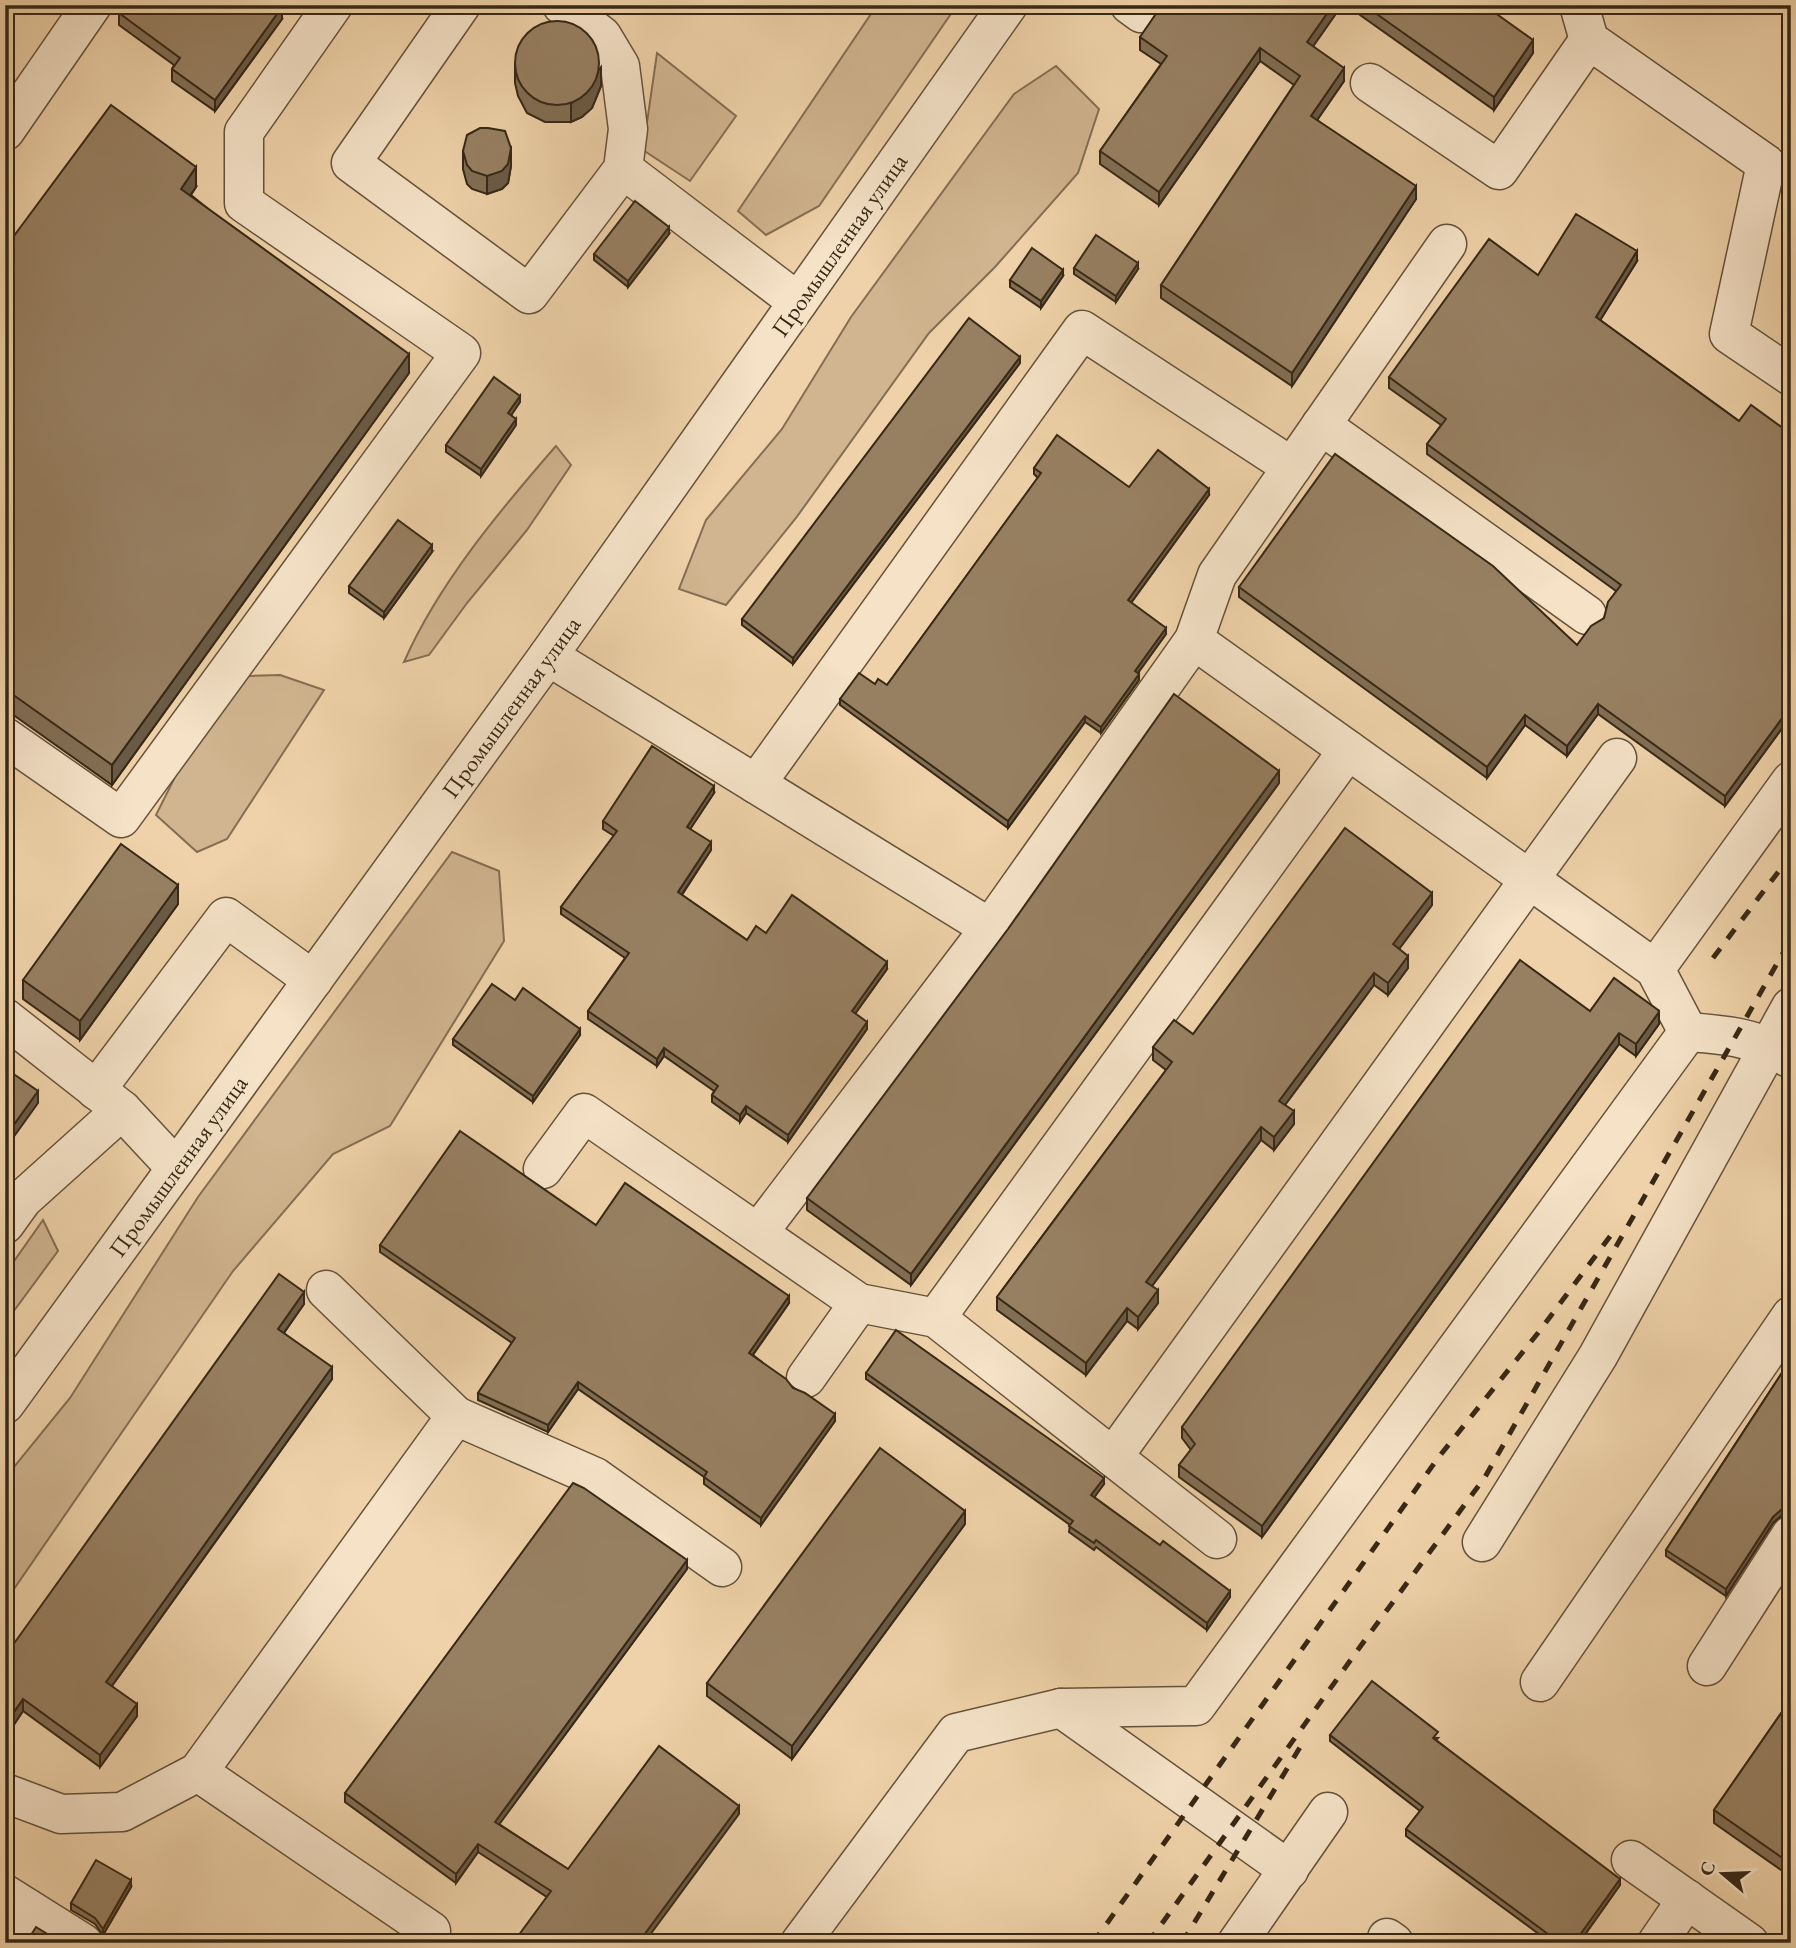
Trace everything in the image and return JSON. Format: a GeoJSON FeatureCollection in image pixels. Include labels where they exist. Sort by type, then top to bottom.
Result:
{"type":"FeatureCollection","features":[{"type":"Feature","properties":{"kind":"street"},"geometry":{"type":"LineString","coordinates":[[5,131],[93,5]]}},
{"type":"Feature","properties":{"kind":"street"},"geometry":{"type":"LineString","coordinates":[[5,737],[121,818],[461,353],[244,204],[244,132],[333,5]]}},
{"type":"Feature","properties":{"kind":"street"},"geometry":{"type":"LineString","coordinates":[[461,5],[351,163],[529,294],[623,169],[628,129],[620,66],[603,36],[562,5]]}},
{"type":"Feature","properties":{"kind":"street","name":"Промышленная улица"},"geometry":{"type":"LineString","coordinates":[[5,1404],[548,656],[1008,5]]}},
{"type":"Feature","properties":{"kind":"street"},"geometry":{"type":"LineString","coordinates":[[1370,83],[1499,170],[1584,23],[1766,164],[1729,334],[1791,376]]}},
{"type":"Feature","properties":{"kind":"street"},"geometry":{"type":"LineString","coordinates":[[623,169],[798,302]]}},
{"type":"Feature","properties":{"kind":"street"},"geometry":{"type":"LineString","coordinates":[[758,1233],[990,928],[1194,640],[1217,575],[1447,244]]}},
{"type":"Feature","properties":{"kind":"street"},"geometry":{"type":"LineString","coordinates":[[756,784],[1082,330],[1292,467]]}},
{"type":"Feature","properties":{"kind":"street"},"geometry":{"type":"LineString","coordinates":[[1321,425],[1587,615]]}},
{"type":"Feature","properties":{"kind":"street"},"geometry":{"type":"LineString","coordinates":[[1194,640],[1655,969],[1688,1032]]}},
{"type":"Feature","properties":{"kind":"street"},"geometry":{"type":"LineString","coordinates":[[548,656],[990,928]]}},
{"type":"Feature","properties":{"kind":"street"},"geometry":{"type":"LineString","coordinates":[[936,1318],[1348,750]]}},
{"type":"Feature","properties":{"kind":"street"},"geometry":{"type":"LineString","coordinates":[[1112,1457],[1617,758]]}},
{"type":"Feature","properties":{"kind":"street"},"geometry":{"type":"LineString","coordinates":[[1655,969],[1791,781]]}},
{"type":"Feature","properties":{"kind":"street"},"geometry":{"type":"LineString","coordinates":[[5,1224],[23,1199],[109,1100],[226,917],[313,980]]}},
{"type":"Feature","properties":{"kind":"street"},"geometry":{"type":"LineString","coordinates":[[1482,1542],[1598,1356],[1780,1052],[1791,1007]]}},
{"type":"Feature","properties":{"kind":"street"},"geometry":{"type":"LineString","coordinates":[[5,1018],[109,1100],[176,1168]]}},
{"type":"Feature","properties":{"kind":"street"},"geometry":{"type":"LineString","coordinates":[[1688,1032],[1736,1036],[1780,1052]]}},
{"type":"Feature","properties":{"kind":"street"},"geometry":{"type":"LineString","coordinates":[[800,1943],[956,1733],[1061,1708],[1196,1706],[1688,1032]]}},
{"type":"Feature","properties":{"kind":"street"},"geometry":{"type":"LineString","coordinates":[[543,1169],[584,1112],[859,1303],[936,1318],[1217,1539]]}},
{"type":"Feature","properties":{"kind":"street"},"geometry":{"type":"LineString","coordinates":[[326,1290],[456,1416],[595,1477],[722,1567]]}},
{"type":"Feature","properties":{"kind":"street"},"geometry":{"type":"LineString","coordinates":[[806,1378],[859,1303]]}},
{"type":"Feature","properties":{"kind":"street"},"geometry":{"type":"LineString","coordinates":[[1540,1682],[1791,1316]]}},
{"type":"Feature","properties":{"kind":"street"},"geometry":{"type":"LineString","coordinates":[[5,1793],[61,1814],[122,1812],[198,1772],[456,1416]]}},
{"type":"Feature","properties":{"kind":"street"},"geometry":{"type":"LineString","coordinates":[[1707,1666],[1791,1535]]}},
{"type":"Feature","properties":{"kind":"street"},"geometry":{"type":"LineString","coordinates":[[1061,1708],[1289,1870]]}},
{"type":"Feature","properties":{"kind":"street"},"geometry":{"type":"LineString","coordinates":[[198,1772],[431,1931]]}},
{"type":"Feature","properties":{"kind":"street"},"geometry":{"type":"LineString","coordinates":[[1237,1943],[1328,1812]]}},
{"type":"Feature","properties":{"kind":"street"},"geometry":{"type":"LineString","coordinates":[[1631,1860],[1749,1943]]}},
{"type":"Feature","properties":{"kind":"street"},"geometry":{"type":"LineString","coordinates":[[1657,1943],[1687,1899]]}},
{"type":"Feature","properties":{"kind":"street"},"geometry":{"type":"LineString","coordinates":[[5,1941],[16,1901],[83,1943]]}},
{"type":"Feature","properties":{"kind":"shaded area"},"geometry":{"type":"Polygon","coordinates":[[[877,5],[957,5],[819,206],[766,235],[738,211],[877,5]]]}},
{"type":"Feature","properties":{"kind":"shaded area"},"geometry":{"type":"Polygon","coordinates":[[[657,53],[736,116],[690,181],[643,150],[657,53]]]}},
{"type":"Feature","properties":{"kind":"shaded area"},"geometry":{"type":"Polygon","coordinates":[[[1056,66],[1099,109],[1078,173],[995,267],[929,333],[796,518],[726,605],[679,589],[706,520],[782,429],[851,317],[1014,94],[1056,66]]]}},
{"type":"Feature","properties":{"kind":"shaded area"},"geometry":{"type":"Polygon","coordinates":[[[556,446],[571,465],[527,530],[467,603],[429,655],[404,662],[434,604],[472,548],[556,446]]]}},
{"type":"Feature","properties":{"kind":"shaded area"},"geometry":{"type":"Polygon","coordinates":[[[280,675],[324,690],[227,839],[197,852],[156,815],[181,765],[248,676],[280,675]]]}},
{"type":"Feature","properties":{"kind":"shaded area"},"geometry":{"type":"Polygon","coordinates":[[[452,852],[499,871],[504,941],[390,1126],[333,1154],[233,1271],[5,1602],[5,1478],[70,1398],[198,1197],[452,852]]]}},
{"type":"Feature","properties":{"kind":"shaded area"},"geometry":{"type":"Polygon","coordinates":[[[43,1220],[58,1251],[5,1323],[5,1274],[43,1220]]]}},
{"type":"Feature","properties":{"kind":"building"},"geometry":{"type":"Polygon","coordinates":[[[125,5],[282,7],[215,100],[172,69],[180,58],[119,13],[125,5]]]}},
{"type":"Feature","properties":{"kind":"building"},"geometry":{"type":"Polygon","coordinates":[[[1162,5],[1189,5],[1198,12],[1203,5],[1333,5],[1307,42],[1344,68],[1311,116],[1416,186],[1292,373],[1161,285],[1300,76],[1260,48],[1159,192],[1100,151],[1167,56],[1140,37],[1162,5]]]}},
{"type":"Feature","properties":{"kind":"building"},"geometry":{"type":"Polygon","coordinates":[[[1364,5],[1484,5],[1533,40],[1494,97],[1364,5]]]}},
{"type":"Feature","properties":{"kind":"building"},"geometry":{"type":"Polygon","coordinates":[[[557,21],[573,24],[587,33],[596,47],[599,63],[596,79],[587,93],[573,102],[557,105],[541,102],[527,93],[518,79],[515,63],[518,47],[527,33],[541,24],[557,21]]]}},
{"type":"Feature","properties":{"kind":"building"},"geometry":{"type":"Polygon","coordinates":[[[111,105],[196,167],[181,189],[409,354],[112,765],[5,689],[5,248],[111,105]]]}},
{"type":"Feature","properties":{"kind":"building"},"geometry":{"type":"Polygon","coordinates":[[[480,128],[505,131],[511,148],[508,164],[502,171],[487,176],[472,171],[463,151],[467,135],[480,128]]]}},
{"type":"Feature","properties":{"kind":"building"},"geometry":{"type":"Polygon","coordinates":[[[635,201],[669,227],[628,281],[594,254],[635,201]]]}},
{"type":"Feature","properties":{"kind":"building"},"geometry":{"type":"Polygon","coordinates":[[[1576,214],[1637,251],[1596,317],[1739,421],[1751,405],[1791,434],[1791,706],[1725,796],[1598,704],[1567,746],[1525,715],[1487,767],[1239,587],[1335,454],[1493,566],[1577,645],[1591,626],[1604,618],[1608,602],[1621,585],[1427,444],[1446,419],[1389,377],[1489,239],[1538,275],[1576,214]]]}},
{"type":"Feature","properties":{"kind":"building"},"geometry":{"type":"Polygon","coordinates":[[[1096,235],[1138,263],[1116,296],[1074,268],[1096,235]]]}},
{"type":"Feature","properties":{"kind":"building"},"geometry":{"type":"Polygon","coordinates":[[[1032,248],[1063,270],[1041,301],[1010,280],[1032,248]]]}},
{"type":"Feature","properties":{"kind":"building"},"geometry":{"type":"Polygon","coordinates":[[[969,318],[1020,357],[793,658],[742,619],[969,318]]]}},
{"type":"Feature","properties":{"kind":"building"},"geometry":{"type":"Polygon","coordinates":[[[494,377],[520,396],[508,413],[516,419],[481,469],[446,445],[494,377]]]}},
{"type":"Feature","properties":{"kind":"building"},"geometry":{"type":"Polygon","coordinates":[[[1057,435],[1129,487],[1158,450],[1209,489],[1128,600],[1166,628],[1135,671],[1139,674],[1101,727],[1085,716],[1008,821],[840,699],[859,673],[875,684],[878,679],[887,685],[1041,473],[1034,468],[1057,435]]]}},
{"type":"Feature","properties":{"kind":"building"},"geometry":{"type":"Polygon","coordinates":[[[398,520],[432,545],[384,612],[349,586],[398,520]]]}},
{"type":"Feature","properties":{"kind":"building"},"geometry":{"type":"Polygon","coordinates":[[[1174,694],[1279,771],[911,1274],[807,1198],[1008,929],[1174,694]]]}},
{"type":"Feature","properties":{"kind":"building"},"geometry":{"type":"Polygon","coordinates":[[[652,746],[714,786],[687,827],[711,842],[678,892],[747,940],[756,926],[766,933],[792,895],[887,962],[852,1011],[867,1022],[788,1135],[746,1106],[740,1115],[712,1095],[718,1086],[664,1048],[657,1059],[588,1011],[629,953],[561,907],[617,831],[603,821],[652,746]]]}},
{"type":"Feature","properties":{"kind":"building"},"geometry":{"type":"Polygon","coordinates":[[[1345,828],[1432,893],[1393,944],[1408,956],[1388,983],[1374,973],[1279,1101],[1294,1111],[1274,1137],[1261,1127],[1146,1282],[1158,1290],[1138,1317],[1127,1308],[1086,1363],[997,1297],[1172,1062],[1153,1047],[1174,1020],[1193,1034],[1345,828]]]}},
{"type":"Feature","properties":{"kind":"building"},"geometry":{"type":"Polygon","coordinates":[[[121,844],[178,885],[80,1021],[23,980],[121,844]]]}},
{"type":"Feature","properties":{"kind":"building"},"geometry":{"type":"Polygon","coordinates":[[[1520,960],[1590,1011],[1614,978],[1659,1012],[1636,1044],[1619,1033],[1262,1526],[1179,1465],[1195,1444],[1182,1427],[1520,960]]]}},
{"type":"Feature","properties":{"kind":"building"},"geometry":{"type":"Polygon","coordinates":[[[492,984],[515,1000],[523,988],[580,1029],[533,1096],[453,1039],[492,984]]]}},
{"type":"Feature","properties":{"kind":"building"},"geometry":{"type":"Polygon","coordinates":[[[5,1068],[38,1091],[5,1137],[5,1068]]]}},
{"type":"Feature","properties":{"kind":"building"},"geometry":{"type":"Polygon","coordinates":[[[460,1131],[596,1225],[625,1183],[789,1296],[749,1353],[786,1379],[793,1388],[835,1414],[761,1518],[704,1477],[707,1472],[578,1382],[548,1425],[478,1393],[515,1338],[380,1245],[460,1131]]]}},
{"type":"Feature","properties":{"kind":"building"},"geometry":{"type":"Polygon","coordinates":[[[279,1274],[304,1292],[278,1329],[332,1367],[106,1682],[137,1704],[100,1755],[23,1699],[5,1725],[5,1656],[279,1274]]]}},
{"type":"Feature","properties":{"kind":"building"},"geometry":{"type":"Polygon","coordinates":[[[896,1330],[1104,1478],[1091,1495],[1160,1545],[1163,1541],[1230,1591],[1207,1623],[1096,1540],[1094,1543],[1069,1526],[1073,1521],[866,1373],[896,1330]]]}},
{"type":"Feature","properties":{"kind":"building"},"geometry":{"type":"Polygon","coordinates":[[[1791,1359],[1791,1496],[1773,1517],[1726,1589],[1666,1550],[1791,1359]]]}},
{"type":"Feature","properties":{"kind":"building"},"geometry":{"type":"Polygon","coordinates":[[[880,1448],[965,1511],[792,1746],[707,1683],[880,1448]]]}},
{"type":"Feature","properties":{"kind":"building"},"geometry":{"type":"Polygon","coordinates":[[[573,1483],[687,1560],[495,1822],[568,1869],[659,1746],[739,1806],[638,1943],[513,1943],[551,1891],[478,1844],[456,1874],[345,1793],[573,1483]]]}},
{"type":"Feature","properties":{"kind":"building"},"geometry":{"type":"Polygon","coordinates":[[[1372,1681],[1438,1732],[1433,1738],[1620,1879],[1574,1943],[1560,1943],[1406,1829],[1423,1807],[1330,1735],[1372,1681]]]}},
{"type":"Feature","properties":{"kind":"building"},"geometry":{"type":"Polygon","coordinates":[[[1791,1699],[1791,1864],[1714,1810],[1791,1699]]]}},
{"type":"Feature","properties":{"kind":"building"},"geometry":{"type":"Polygon","coordinates":[[[96,1860],[131,1880],[103,1929],[95,1918],[71,1903],[96,1860]]]}},
{"type":"Feature","properties":{"kind":"building"},"geometry":{"type":"Polygon","coordinates":[[[36,1927],[62,1943],[26,1943],[36,1927]]]}},
{"type":"Feature","properties":{"kind":"railway"},"geometry":{"type":"LineString","coordinates":[[1713,958],[1791,855]]}},
{"type":"Feature","properties":{"kind":"railway"},"geometry":{"type":"LineString","coordinates":[[1148,1943],[1485,1477],[1791,939]]}},
{"type":"Feature","properties":{"kind":"railway"},"geometry":{"type":"LineString","coordinates":[[1093,1943],[1438,1458],[1538,1333],[1617,1227]]}},
{"type":"Feature","properties":{"kind":"railway"},"geometry":{"type":"LineString","coordinates":[[1182,1943],[1305,1739]]}}]}
